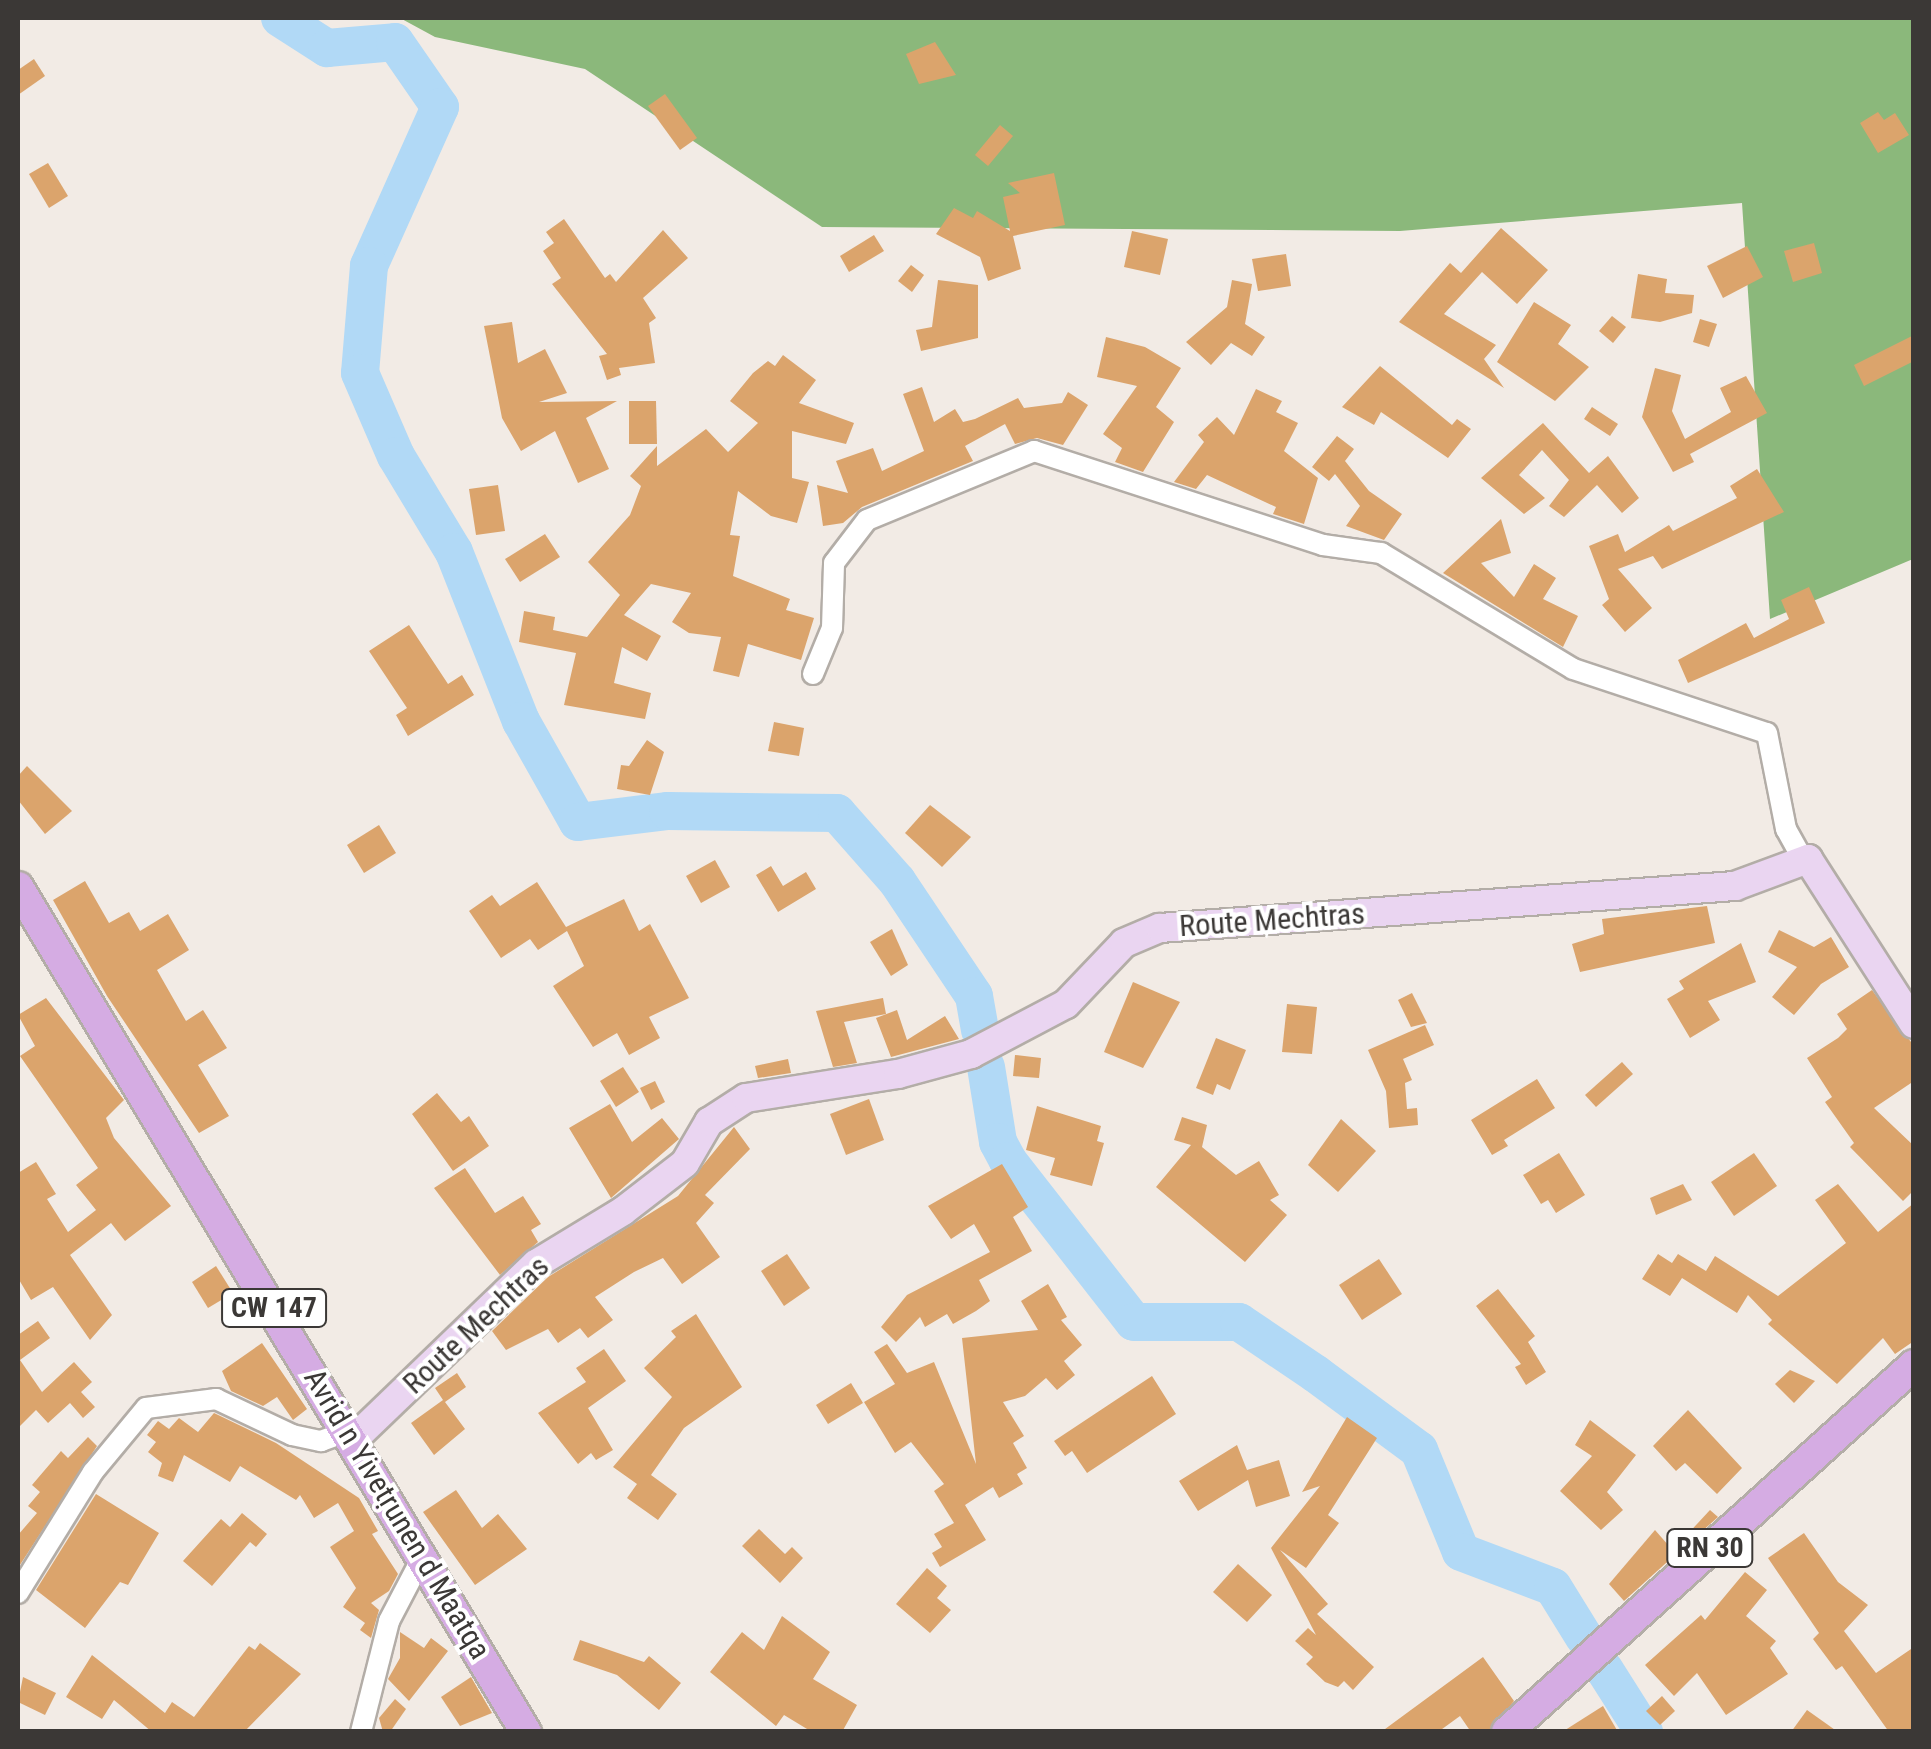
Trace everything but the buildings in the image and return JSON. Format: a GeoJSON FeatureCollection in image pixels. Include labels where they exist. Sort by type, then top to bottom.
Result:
{"type":"FeatureCollection","features":[{"type":"Feature","properties":{"kind":"main road","name":"Avrid n Yivetṛunen d Maatqa"},"geometry":{"type":"LineString","coordinates":[[18,887],[526,1732]]}},
{"type":"Feature","properties":{"kind":"main road","name":"RN 30"},"geometry":{"type":"LineString","coordinates":[[1506,1732],[1914,1365]]}},
{"type":"Feature","properties":{"kind":"street"},"geometry":{"type":"LineString","coordinates":[[812,674],[832,628],[834,563],[867,520],[1034,451],[1324,546],[1381,552],[1573,669],[1768,733],[1786,830],[1914,1024]]}},
{"type":"Feature","properties":{"kind":"street","name":"Route Mechtras"},"geometry":{"type":"LineString","coordinates":[[351,1436],[536,1264],[669,1175],[710,1122],[746,1098],[898,1074],[971,1054],[1066,1004],[1124,944],[1160,928],[1735,886],[1804,861]]}},
{"type":"Feature","properties":{"kind":"street"},"geometry":{"type":"LineString","coordinates":[[18,1593],[92,1472],[146,1408],[216,1399],[292,1435],[321,1440],[351,1436]]}},
{"type":"Feature","properties":{"kind":"street"},"geometry":{"type":"LineString","coordinates":[[361,1732],[388,1621],[423,1556]]}},
{"type":"Feature","properties":{"kind":"green space"},"geometry":{"type":"Polygon","coordinates":[[[400,18],[1913,18],[1913,559],[1770,619],[1742,203],[1400,231],[822,227],[585,69],[435,37],[400,18]]]}},
{"type":"Feature","properties":{"kind":"waterway"},"geometry":{"type":"LineString","coordinates":[[280,18],[327,48],[395,42],[440,107],[369,266],[360,373],[396,456],[454,552],[521,721],[578,822],[668,811],[837,813],[897,881],[974,996],[980,1030]]}},
{"type":"Feature","properties":{"kind":"waterway"},"geometry":{"type":"LineString","coordinates":[[986,1067],[998,1142],[1008,1161],[1134,1322],[1239,1322],[1316,1374],[1419,1450],[1461,1552],[1553,1587],[1584,1637]]}},
{"type":"Feature","properties":{"kind":"waterway"},"geometry":{"type":"LineString","coordinates":[[1604,1669],[1644,1732]]}}]}
